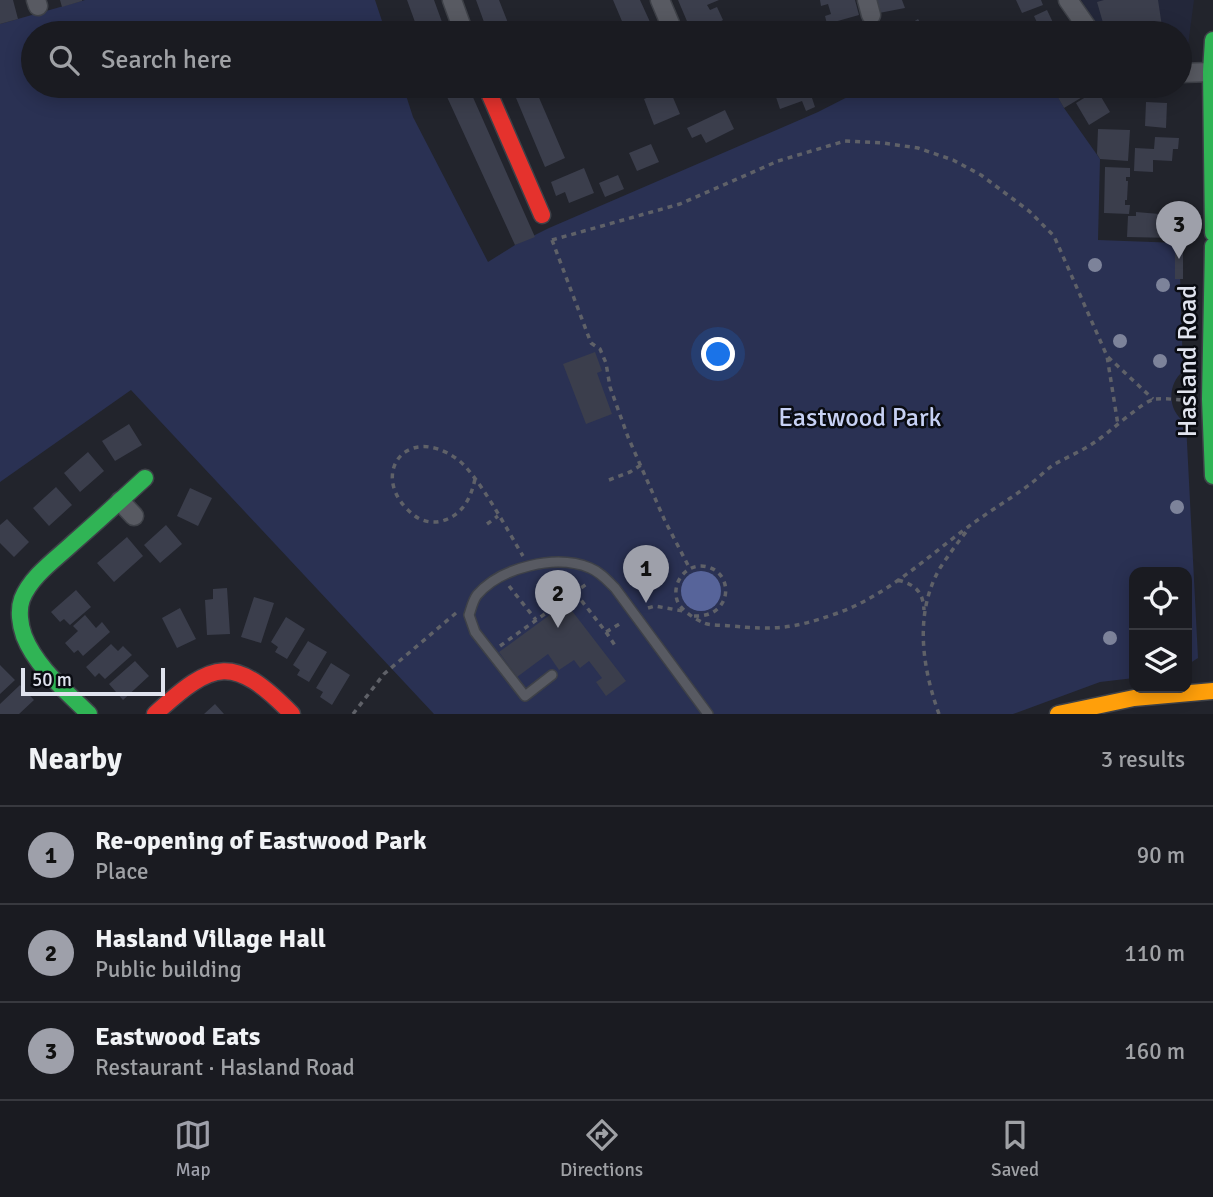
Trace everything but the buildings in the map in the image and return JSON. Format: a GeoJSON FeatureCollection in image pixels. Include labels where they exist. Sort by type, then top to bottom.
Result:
{"type":"FeatureCollection","features":[{"type":"Feature","properties":{"kind":"street"},"geometry":{"type":"LineString","coordinates":[[452,0],[460,21]]}},
{"type":"Feature","properties":{"kind":"street"},"geometry":{"type":"LineString","coordinates":[[660,0],[669,21]]}},
{"type":"Feature","properties":{"kind":"street"},"geometry":{"type":"LineString","coordinates":[[1068,0],[1083,21]]}},
{"type":"Feature","properties":{"kind":"street"},"geometry":{"type":"LineString","coordinates":[[1213,40],[1213,233]]}},
{"type":"Feature","properties":{"kind":"street"},"geometry":{"type":"LineString","coordinates":[[1192,73],[1211,72]]}},
{"type":"Feature","properties":{"kind":"street"},"geometry":{"type":"LineString","coordinates":[[491,98],[542,215]]}},
{"type":"Feature","properties":{"kind":"street","name":"Hasland Road"},"geometry":{"type":"LineString","coordinates":[[1213,246],[1213,476]]}},
{"type":"Feature","properties":{"kind":"street"},"geometry":{"type":"LineString","coordinates":[[89,714],[50,675],[32,652],[23,635],[22,601],[46,568],[145,478]]}},
{"type":"Feature","properties":{"kind":"street"},"geometry":{"type":"LineString","coordinates":[[120,501],[134,516]]}},
{"type":"Feature","properties":{"kind":"street"},"geometry":{"type":"LineString","coordinates":[[155,714],[188,684],[206,674],[232,671],[249,676],[267,688],[292,714]]}},
{"type":"Feature","properties":{"kind":"street"},"geometry":{"type":"LineString","coordinates":[[1058,714],[1096,703],[1140,695],[1213,691]]}},
{"type":"Feature","properties":{"kind":"lane"},"geometry":{"type":"LineString","coordinates":[[552,675],[525,696],[475,632],[469,615],[476,596],[502,576],[530,567],[574,563],[601,573],[615,588],[708,714]]}},
{"type":"Feature","properties":{"kind":"path"},"geometry":{"type":"LineString","coordinates":[[552,240],[680,204],[778,161],[845,141],[918,148],[953,160],[981,175],[1021,204],[1054,236],[1107,356],[1118,425]]}},
{"type":"Feature","properties":{"kind":"path"},"geometry":{"type":"LineString","coordinates":[[542,215],[591,343],[600,349],[606,363],[610,387],[628,437],[665,521],[690,569]]}},
{"type":"Feature","properties":{"kind":"path"},"geometry":{"type":"LineString","coordinates":[[1107,356],[1153,399],[1211,409]]}},
{"type":"Feature","properties":{"kind":"path"},"geometry":{"type":"LineString","coordinates":[[694,616],[705,617],[715,612],[726,595],[725,584],[719,575],[701,566],[690,569],[680,577],[676,588],[677,600],[684,611],[706,624],[781,629],[839,613],[898,580],[972,524],[1030,485],[1052,466],[1096,442],[1153,399]]}},
{"type":"Feature","properties":{"kind":"path"},"geometry":{"type":"LineString","coordinates":[[475,479],[468,502],[458,513],[435,522],[421,520],[400,504],[394,491],[394,465],[400,455],[411,448],[428,446],[446,451],[464,464],[475,479],[530,567]]}},
{"type":"Feature","properties":{"kind":"path"},"geometry":{"type":"LineString","coordinates":[[608,481],[641,465]]}},
{"type":"Feature","properties":{"kind":"path"},"geometry":{"type":"LineString","coordinates":[[487,524],[498,516]]}},
{"type":"Feature","properties":{"kind":"path"},"geometry":{"type":"LineString","coordinates":[[939,714],[931,692],[926,664],[923,640],[925,616],[930,592],[940,569],[972,524]]}},
{"type":"Feature","properties":{"kind":"path"},"geometry":{"type":"LineString","coordinates":[[491,652],[601,573]]}},
{"type":"Feature","properties":{"kind":"path"},"geometry":{"type":"LineString","coordinates":[[502,576],[536,620]]}},
{"type":"Feature","properties":{"kind":"path"},"geometry":{"type":"LineString","coordinates":[[898,580],[919,590],[924,601],[925,616]]}},
{"type":"Feature","properties":{"kind":"path"},"geometry":{"type":"LineString","coordinates":[[353,714],[384,674],[476,596]]}},
{"type":"Feature","properties":{"kind":"path"},"geometry":{"type":"LineString","coordinates":[[606,632],[616,648]]}},
{"type":"Feature","properties":{"kind":"shaded area"},"geometry":{"type":"Polygon","coordinates":[[[1081,0],[1194,0],[1191,21],[1094,21],[1081,0]]]}},
{"type":"Feature","properties":{"kind":"shaded area"},"geometry":{"type":"Polygon","coordinates":[[[701,571],[715,577],[721,591],[715,605],[701,611],[687,605],[681,591],[687,577],[701,571]]]}},
{"type":"Feature","properties":{"kind":"green space","name":"Eastwood Park"},"geometry":{"type":"Polygon","coordinates":[[[85,0],[375,0],[382,21],[21,21],[21,98],[407,98],[413,117],[488,262],[549,228],[845,98],[1059,98],[1100,159],[1098,240],[1179,243],[1183,371],[1174,383],[1171,398],[1175,412],[1186,423],[1198,658],[1192,662],[1192,567],[1129,567],[1129,679],[1100,682],[1013,714],[434,714],[131,390],[0,482],[0,24],[85,0]]]}},
{"type":"Feature","properties":{"kind":"traffic: fast"},"geometry":{"type":"LineString","coordinates":[[1213,40],[1213,233]]}},
{"type":"Feature","properties":{"kind":"traffic: fast"},"geometry":{"type":"LineString","coordinates":[[1213,246],[1210,399],[1213,476]]}},
{"type":"Feature","properties":{"kind":"traffic: fast"},"geometry":{"type":"LineString","coordinates":[[89,714],[52,678],[29,647],[21,627],[21,603],[31,583],[44,568],[145,478]]}},
{"type":"Feature","properties":{"kind":"traffic: slow"},"geometry":{"type":"LineString","coordinates":[[1058,714],[1134,698],[1213,691]]}},
{"type":"Feature","properties":{"kind":"traffic: jam"},"geometry":{"type":"LineString","coordinates":[[491,98],[542,215]]}},
{"type":"Feature","properties":{"kind":"traffic: jam"},"geometry":{"type":"LineString","coordinates":[[155,714],[193,683],[209,674],[224,671],[238,673],[254,681],[292,714]]}},
{"type":"Feature","properties":{"kind":"place","name":"Eastwood Eats"},"geometry":{"type":"Point","coordinates":[1179,259]}},
{"type":"Feature","properties":{"kind":"place","name":"Re-opening of Eastwood Park"},"geometry":{"type":"Point","coordinates":[646,603]}},
{"type":"Feature","properties":{"kind":"place","name":"Hasland Village Hall"},"geometry":{"type":"Point","coordinates":[558,628]}}]}
